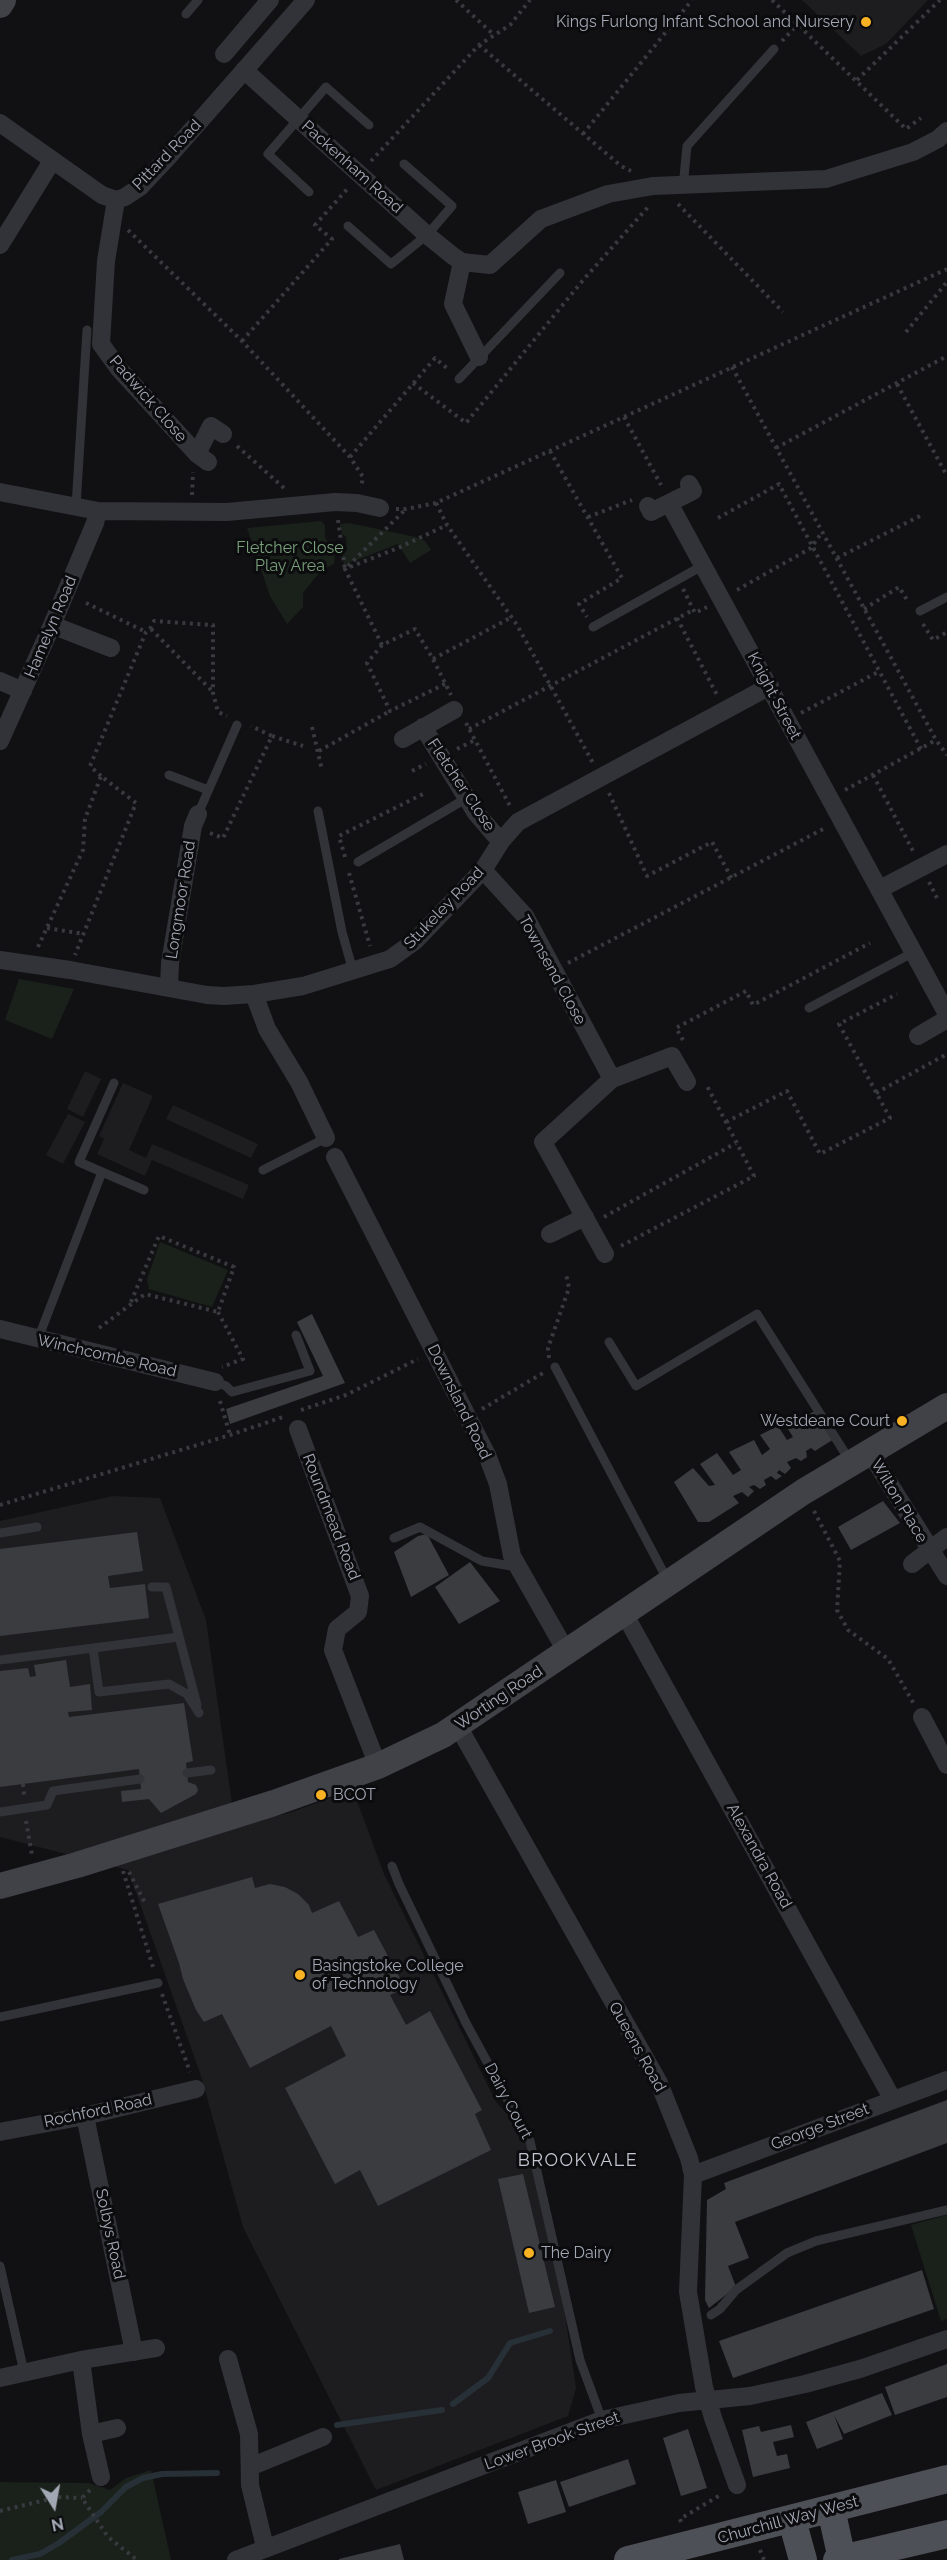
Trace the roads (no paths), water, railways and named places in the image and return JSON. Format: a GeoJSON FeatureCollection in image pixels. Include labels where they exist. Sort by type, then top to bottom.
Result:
{"type":"FeatureCollection","features":[{"type":"Feature","properties":{"kind":"main road","name":"Churchill Way West"},"geometry":{"type":"LineString","coordinates":[[628,2560],[947,2479]]}},
{"type":"Feature","properties":{"kind":"main road"},"geometry":{"type":"LineString","coordinates":[[831,2509],[841,2560],[946,2534]]}},
{"type":"Feature","properties":{"kind":"main road"},"geometry":{"type":"LineString","coordinates":[[792,2520],[802,2560]]}},
{"type":"Feature","properties":{"kind":"street"},"geometry":{"type":"LineString","coordinates":[[0,5],[3,0]]}},
{"type":"Feature","properties":{"kind":"street"},"geometry":{"type":"LineString","coordinates":[[224,54],[270,0],[289,19]]}},
{"type":"Feature","properties":{"kind":"street","name":"Pittard Road"},"geometry":{"type":"LineString","coordinates":[[0,123],[102,195],[116,200],[140,187],[306,0]]}},
{"type":"Feature","properties":{"kind":"street","name":"Packenham Road"},"geometry":{"type":"LineString","coordinates":[[244,70],[427,235],[462,261]]}},
{"type":"Feature","properties":{"kind":"street"},"geometry":{"type":"LineString","coordinates":[[479,357],[453,304],[462,261],[490,265],[541,219],[608,194],[653,194],[686,186],[826,179],[913,152],[938,140],[947,131]]}},
{"type":"Feature","properties":{"kind":"street"},"geometry":{"type":"LineString","coordinates":[[0,245],[52,161]]}},
{"type":"Feature","properties":{"kind":"street","name":"Padwick Close"},"geometry":{"type":"LineString","coordinates":[[116,200],[105,272],[101,344],[119,369],[203,458],[211,426],[224,434]]}},
{"type":"Feature","properties":{"kind":"street"},"geometry":{"type":"LineString","coordinates":[[640,503],[651,512],[693,491],[689,484]]}},
{"type":"Feature","properties":{"kind":"street"},"geometry":{"type":"LineString","coordinates":[[0,492],[98,511],[243,511],[334,502],[357,503],[380,508]]}},
{"type":"Feature","properties":{"kind":"street","name":"Knight Street"},"geometry":{"type":"LineString","coordinates":[[669,503],[947,1014]]}},
{"type":"Feature","properties":{"kind":"street","name":"Hamelyn Road"},"geometry":{"type":"LineString","coordinates":[[0,741],[52,626],[98,511]]}},
{"type":"Feature","properties":{"kind":"street"},"geometry":{"type":"LineString","coordinates":[[52,626],[111,648]]}},
{"type":"Feature","properties":{"kind":"street"},"geometry":{"type":"LineString","coordinates":[[0,681],[23,691]]}},
{"type":"Feature","properties":{"kind":"street","name":"Stukeley Road"},"geometry":{"type":"LineString","coordinates":[[0,960],[31,963],[207,995],[254,994],[303,986],[390,959],[407,948],[483,870],[502,840],[518,822],[770,686]]}},
{"type":"Feature","properties":{"kind":"street","name":"Fletcher Close"},"geometry":{"type":"LineString","coordinates":[[404,739],[454,705]]}},
{"type":"Feature","properties":{"kind":"street","name":"Fletcher Close"},"geometry":{"type":"LineString","coordinates":[[423,727],[467,798],[495,836],[502,840]]}},
{"type":"Feature","properties":{"kind":"street","name":"Longmoor Road"},"geometry":{"type":"LineString","coordinates":[[169,987],[170,963],[195,820]]}},
{"type":"Feature","properties":{"kind":"street"},"geometry":{"type":"LineString","coordinates":[[880,889],[947,854]]}},
{"type":"Feature","properties":{"kind":"street","name":"Townsend Close"},"geometry":{"type":"LineString","coordinates":[[483,870],[525,916],[612,1079]]}},
{"type":"Feature","properties":{"kind":"street"},"geometry":{"type":"LineString","coordinates":[[254,994],[267,1029],[299,1082],[326,1138]]}},
{"type":"Feature","properties":{"kind":"street"},"geometry":{"type":"LineString","coordinates":[[918,1036],[947,1019]]}},
{"type":"Feature","properties":{"kind":"street"},"geometry":{"type":"LineString","coordinates":[[610,1252],[587,1221],[543,1142],[612,1079],[672,1056],[696,1081]]}},
{"type":"Feature","properties":{"kind":"street","name":"Downsland Road"},"geometry":{"type":"LineString","coordinates":[[335,1158],[487,1455],[498,1484],[512,1556],[566,1651]]}},
{"type":"Feature","properties":{"kind":"street"},"geometry":{"type":"LineString","coordinates":[[550,1234],[587,1221]]}},
{"type":"Feature","properties":{"kind":"street","name":"Winchcombe Road"},"geometry":{"type":"LineString","coordinates":[[0,1329],[217,1378]]}},
{"type":"Feature","properties":{"kind":"street","name":"Worting Road"},"geometry":{"type":"LineString","coordinates":[[0,1886],[142,1845],[274,1803],[378,1766],[458,1726],[803,1492],[947,1406]]}},
{"type":"Feature","properties":{"kind":"street","name":"Roundmead Road"},"geometry":{"type":"LineString","coordinates":[[298,1429],[360,1596],[358,1612],[337,1629],[333,1650],[378,1766]]}},
{"type":"Feature","properties":{"kind":"street","name":"Wilton Place"},"geometry":{"type":"LineString","coordinates":[[860,1457],[947,1576]]}},
{"type":"Feature","properties":{"kind":"street","name":"Wilton Place"},"geometry":{"type":"LineString","coordinates":[[912,1564],[947,1537]]}},
{"type":"Feature","properties":{"kind":"street","name":"Alexandra Road"},"geometry":{"type":"LineString","coordinates":[[624,1613],[893,2100]]}},
{"type":"Feature","properties":{"kind":"street"},"geometry":{"type":"LineString","coordinates":[[922,1717],[947,1765]]}},
{"type":"Feature","properties":{"kind":"street","name":"Queens Road"},"geometry":{"type":"LineString","coordinates":[[458,1726],[659,2083],[689,2158],[693,2175],[688,2292],[708,2401],[737,2485]]}},
{"type":"Feature","properties":{"kind":"street","name":"George Street"},"geometry":{"type":"LineString","coordinates":[[693,2175],[947,2080]]}},
{"type":"Feature","properties":{"kind":"street","name":"Rochford Road"},"geometry":{"type":"LineString","coordinates":[[0,2132],[85,2116],[196,2089]]}},
{"type":"Feature","properties":{"kind":"street","name":"Solbys Road"},"geometry":{"type":"LineString","coordinates":[[85,2116],[135,2352]]}},
{"type":"Feature","properties":{"kind":"street","name":"Lower Brook Street"},"geometry":{"type":"LineString","coordinates":[[236,2560],[602,2420],[680,2403],[750,2396],[805,2384],[947,2339]]}},
{"type":"Feature","properties":{"kind":"street"},"geometry":{"type":"LineString","coordinates":[[0,2378],[81,2360],[156,2348]]}},
{"type":"Feature","properties":{"kind":"street"},"geometry":{"type":"LineString","coordinates":[[81,2360],[91,2434],[101,2476]]}},
{"type":"Feature","properties":{"kind":"street"},"geometry":{"type":"LineString","coordinates":[[228,2360],[249,2434],[250,2485],[265,2547]]}},
{"type":"Feature","properties":{"kind":"street"},"geometry":{"type":"LineString","coordinates":[[91,2434],[117,2428]]}},
{"type":"Feature","properties":{"kind":"street"},"geometry":{"type":"LineString","coordinates":[[250,2467],[323,2437]]}},
{"type":"Feature","properties":{"kind":"lane"},"geometry":{"type":"LineString","coordinates":[[186,14],[198,0]]}},
{"type":"Feature","properties":{"kind":"lane"},"geometry":{"type":"LineString","coordinates":[[686,186],[687,146],[774,49]]}},
{"type":"Feature","properties":{"kind":"lane"},"geometry":{"type":"LineString","coordinates":[[309,192],[268,154],[300,120],[326,87],[369,125]]}},
{"type":"Feature","properties":{"kind":"lane"},"geometry":{"type":"LineString","coordinates":[[348,226],[391,264],[427,235],[452,206],[404,164]]}},
{"type":"Feature","properties":{"kind":"lane"},"geometry":{"type":"LineString","coordinates":[[459,379],[560,273]]}},
{"type":"Feature","properties":{"kind":"lane"},"geometry":{"type":"LineString","coordinates":[[76,506],[87,330]]}},
{"type":"Feature","properties":{"kind":"lane"},"geometry":{"type":"LineString","coordinates":[[593,627],[702,566]]}},
{"type":"Feature","properties":{"kind":"lane"},"geometry":{"type":"LineString","coordinates":[[920,611],[947,597]]}},
{"type":"Feature","properties":{"kind":"lane"},"geometry":{"type":"LineString","coordinates":[[195,820],[238,723]]}},
{"type":"Feature","properties":{"kind":"lane"},"geometry":{"type":"LineString","coordinates":[[169,775],[207,790]]}},
{"type":"Feature","properties":{"kind":"lane"},"geometry":{"type":"LineString","coordinates":[[358,862],[467,798]]}},
{"type":"Feature","properties":{"kind":"lane"},"geometry":{"type":"LineString","coordinates":[[318,811],[342,932],[353,971]]}},
{"type":"Feature","properties":{"kind":"lane"},"geometry":{"type":"LineString","coordinates":[[809,1008],[914,952]]}},
{"type":"Feature","properties":{"kind":"lane"},"geometry":{"type":"LineString","coordinates":[[114,1083],[79,1162],[144,1190]]}},
{"type":"Feature","properties":{"kind":"lane"},"geometry":{"type":"LineString","coordinates":[[263,1170],[326,1138]]}},
{"type":"Feature","properties":{"kind":"lane"},"geometry":{"type":"LineString","coordinates":[[38,1339],[102,1172]]}},
{"type":"Feature","properties":{"kind":"lane"},"geometry":{"type":"LineString","coordinates":[[609,1342],[636,1386],[758,1314],[860,1457]]}},
{"type":"Feature","properties":{"kind":"lane"},"geometry":{"type":"LineString","coordinates":[[217,1378],[232,1392],[310,1371],[296,1335]]}},
{"type":"Feature","properties":{"kind":"lane"},"geometry":{"type":"LineString","coordinates":[[555,1366],[669,1584]]}},
{"type":"Feature","properties":{"kind":"lane"},"geometry":{"type":"LineString","coordinates":[[0,1533],[37,1527]]}},
{"type":"Feature","properties":{"kind":"lane"},"geometry":{"type":"LineString","coordinates":[[394,1538],[420,1527],[482,1561],[519,1567]]}},
{"type":"Feature","properties":{"kind":"lane"},"geometry":{"type":"LineString","coordinates":[[93,1648],[99,1692],[169,1684],[187,1694],[199,1713],[166,1587],[152,1587]]}},
{"type":"Feature","properties":{"kind":"lane"},"geometry":{"type":"LineString","coordinates":[[0,1660],[179,1636]]}},
{"type":"Feature","properties":{"kind":"lane"},"geometry":{"type":"LineString","coordinates":[[187,1773],[211,1770]]}},
{"type":"Feature","properties":{"kind":"lane"},"geometry":{"type":"LineString","coordinates":[[0,1812],[47,1805],[53,1791],[140,1779]]}},
{"type":"Feature","properties":{"kind":"lane","name":"Dairy Court"},"geometry":{"type":"LineString","coordinates":[[392,1866],[466,2023],[530,2141],[580,2360],[602,2420]]}},
{"type":"Feature","properties":{"kind":"lane"},"geometry":{"type":"LineString","coordinates":[[0,2017],[158,1983]]}},
{"type":"Feature","properties":{"kind":"lane"},"geometry":{"type":"LineString","coordinates":[[711,2315],[720,2309],[736,2290],[787,2253],[816,2241],[947,2210]]}},
{"type":"Feature","properties":{"kind":"lane"},"geometry":{"type":"LineString","coordinates":[[0,2266],[24,2372]]}},
{"type":"Feature","properties":{"kind":"waterway"},"geometry":{"type":"LineString","coordinates":[[453,2404],[488,2378],[510,2343],[550,2331]]}},
{"type":"Feature","properties":{"kind":"waterway"},"geometry":{"type":"LineString","coordinates":[[337,2425],[442,2410]]}},
{"type":"Feature","properties":{"kind":"waterway"},"geometry":{"type":"LineString","coordinates":[[12,2560],[40,2554],[59,2543],[101,2512],[126,2487],[143,2478],[162,2474],[217,2473]]}},
{"type":"Feature","properties":{"kind":"place","name":"Kings Furlong Infant School and Nursery"},"geometry":{"type":"Point","coordinates":[866,22]}},
{"type":"Feature","properties":{"kind":"place","name":"Westdeane Court"},"geometry":{"type":"Point","coordinates":[902,1421]}},
{"type":"Feature","properties":{"kind":"place","name":"BCOT"},"geometry":{"type":"Point","coordinates":[321,1795]}},
{"type":"Feature","properties":{"kind":"place","name":"Basingstoke College of Technology"},"geometry":{"type":"Point","coordinates":[300,1975]}},
{"type":"Feature","properties":{"kind":"place","name":"The Dairy"},"geometry":{"type":"Point","coordinates":[529,2253]}},
{"type":"Feature","properties":{"kind":"district","name":"BROOKVALE"},"geometry":{"type":"Point","coordinates":[578,2161]}},
{"type":"Feature","properties":{"kind":"park label","name":"Fletcher Close Play Area"},"geometry":{"type":"Point","coordinates":[290,557]}}]}
